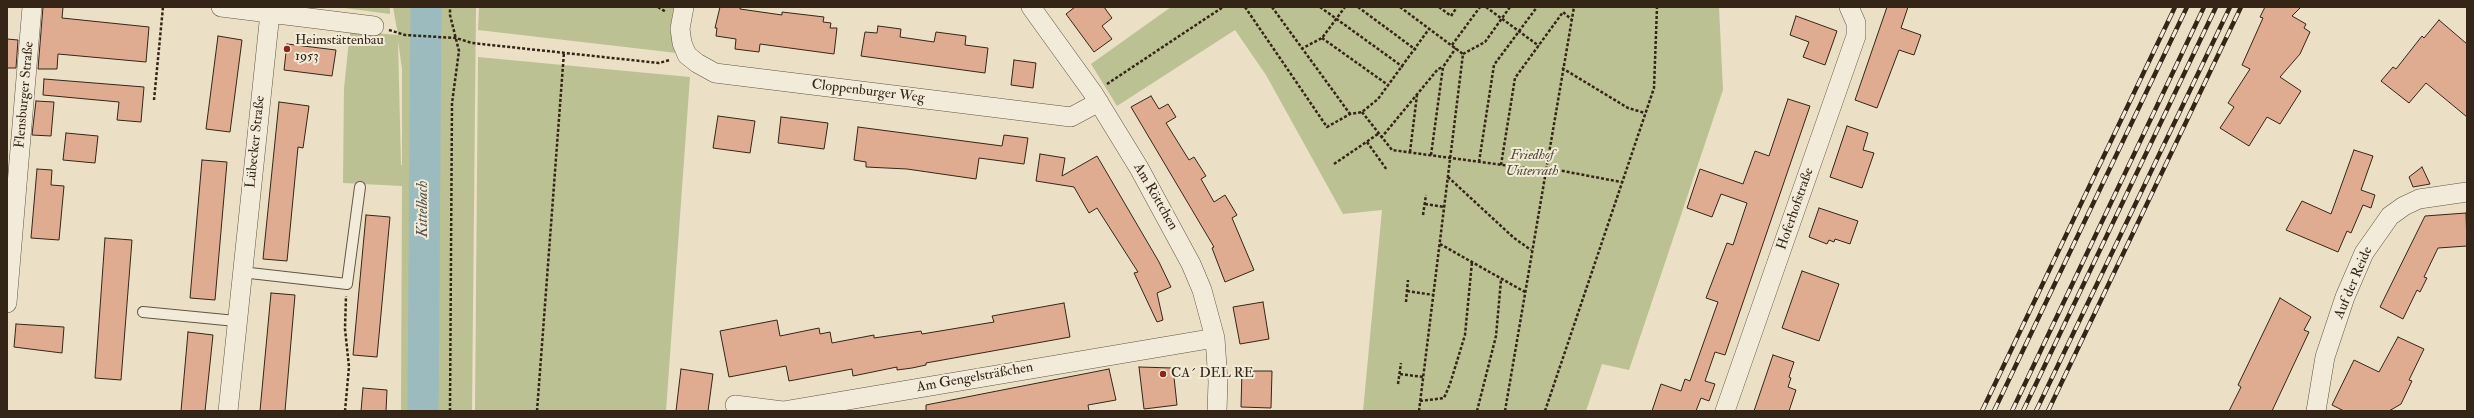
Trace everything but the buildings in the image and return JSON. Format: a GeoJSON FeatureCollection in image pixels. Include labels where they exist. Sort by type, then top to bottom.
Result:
{"type":"FeatureCollection","features":[{"type":"Feature","properties":{"kind":"street","name":"Flensburger Straße"},"geometry":{"type":"LineString","coordinates":[[7,303],[32,7]]}},
{"type":"Feature","properties":{"kind":"street"},"geometry":{"type":"LineString","coordinates":[[222,7],[374,26]]}},
{"type":"Feature","properties":{"kind":"street"},"geometry":{"type":"LineString","coordinates":[[684,7],[680,29],[682,43],[688,55]]}},
{"type":"Feature","properties":{"kind":"street","name":"Am Röttchen"},"geometry":{"type":"LineString","coordinates":[[1031,7],[1098,102],[1147,182],[1191,264],[1202,290],[1215,338],[1218,382],[1217,411]]}},
{"type":"Feature","properties":{"kind":"street","name":"Hoferhofstraße"},"geometry":{"type":"LineString","coordinates":[[1725,411],[1856,36],[1856,23],[1849,7]]}},
{"type":"Feature","properties":{"kind":"street","name":"Lübecker Straße"},"geometry":{"type":"LineString","coordinates":[[228,411],[241,272],[270,13]]}},
{"type":"Feature","properties":{"kind":"street","name":"Cloppenburger Weg"},"geometry":{"type":"LineString","coordinates":[[688,55],[697,63],[715,73],[1071,117],[1098,102]]}},
{"type":"Feature","properties":{"kind":"street","name":"Auf der Reide"},"geometry":{"type":"LineString","coordinates":[[2316,411],[2325,357],[2345,297],[2364,253],[2390,216],[2404,206],[2419,199],[2467,192]]}},
{"type":"Feature","properties":{"kind":"street","name":"Am Gengelsträßchen"},"geometry":{"type":"LineString","coordinates":[[735,405],[784,411],[1215,338]]}},
{"type":"Feature","properties":{"kind":"lane"},"geometry":{"type":"LineString","coordinates":[[241,272],[347,284],[360,187]]}},
{"type":"Feature","properties":{"kind":"lane"},"geometry":{"type":"LineString","coordinates":[[142,312],[236,321]]}},
{"type":"Feature","properties":{"kind":"path"},"geometry":{"type":"LineString","coordinates":[[154,100],[163,7]]}},
{"type":"Feature","properties":{"kind":"path"},"geometry":{"type":"LineString","coordinates":[[450,7],[459,51],[452,102],[450,411]]}},
{"type":"Feature","properties":{"kind":"path"},"geometry":{"type":"LineString","coordinates":[[1120,74],[1223,7]]}},
{"type":"Feature","properties":{"kind":"path"},"geometry":{"type":"LineString","coordinates":[[1245,7],[1328,127],[1350,114],[1362,112],[1378,99],[1416,50],[1429,29]]}},
{"type":"Feature","properties":{"kind":"path"},"geometry":{"type":"LineString","coordinates":[[1272,7],[1301,49],[1350,114]]}},
{"type":"Feature","properties":{"kind":"path"},"geometry":{"type":"LineString","coordinates":[[1320,7],[1403,67]]}},
{"type":"Feature","properties":{"kind":"path"},"geometry":{"type":"LineString","coordinates":[[1301,49],[1322,38],[1345,7]]}},
{"type":"Feature","properties":{"kind":"path"},"geometry":{"type":"LineString","coordinates":[[1358,7],[1416,50]]}},
{"type":"Feature","properties":{"kind":"path"},"geometry":{"type":"LineString","coordinates":[[1400,7],[1463,54]]}},
{"type":"Feature","properties":{"kind":"path"},"geometry":{"type":"LineString","coordinates":[[1439,7],[1451,16],[1457,7]]}},
{"type":"Feature","properties":{"kind":"path"},"geometry":{"type":"LineString","coordinates":[[1452,45],[1480,7]]}},
{"type":"Feature","properties":{"kind":"path"},"geometry":{"type":"LineString","coordinates":[[1486,7],[1539,46]]}},
{"type":"Feature","properties":{"kind":"path"},"geometry":{"type":"LineString","coordinates":[[1463,54],[1485,42],[1510,7]]}},
{"type":"Feature","properties":{"kind":"path"},"geometry":{"type":"LineString","coordinates":[[1479,162],[1494,65],[1537,7]]}},
{"type":"Feature","properties":{"kind":"path"},"geometry":{"type":"LineString","coordinates":[[1505,411],[1531,250],[1547,168],[1562,68],[1573,20],[1574,7]]}},
{"type":"Feature","properties":{"kind":"path"},"geometry":{"type":"LineString","coordinates":[[1545,411],[1621,182],[1654,88],[1657,7]]}},
{"type":"Feature","properties":{"kind":"path"},"geometry":{"type":"LineString","coordinates":[[1501,165],[1515,78],[1563,12],[1573,20]]}},
{"type":"Feature","properties":{"kind":"path"},"geometry":{"type":"LineString","coordinates":[[405,35],[448,37],[472,43],[659,63],[688,55]]}},
{"type":"Feature","properties":{"kind":"path"},"geometry":{"type":"LineString","coordinates":[[1322,38],[1388,85]]}},
{"type":"Feature","properties":{"kind":"path"},"geometry":{"type":"LineString","coordinates":[[1431,155],[1443,67],[1456,48]]}},
{"type":"Feature","properties":{"kind":"path"},"geometry":{"type":"LineString","coordinates":[[537,411],[564,52]]}},
{"type":"Feature","properties":{"kind":"path"},"geometry":{"type":"LineString","coordinates":[[1419,411],[1463,54]]}},
{"type":"Feature","properties":{"kind":"path"},"geometry":{"type":"LineString","coordinates":[[1381,138],[1438,69],[1443,67]]}},
{"type":"Feature","properties":{"kind":"path"},"geometry":{"type":"LineString","coordinates":[[1562,68],[1628,108],[1645,113]]}},
{"type":"Feature","properties":{"kind":"path"},"geometry":{"type":"LineString","coordinates":[[1410,152],[1417,94]]}},
{"type":"Feature","properties":{"kind":"path"},"geometry":{"type":"LineString","coordinates":[[1362,112],[1392,150],[1525,168]]}},
{"type":"Feature","properties":{"kind":"path"},"geometry":{"type":"LineString","coordinates":[[1334,164],[1378,134]]}},
{"type":"Feature","properties":{"kind":"path"},"geometry":{"type":"LineString","coordinates":[[1367,142],[1387,170]]}},
{"type":"Feature","properties":{"kind":"path"},"geometry":{"type":"LineString","coordinates":[[1547,168],[1621,182]]}},
{"type":"Feature","properties":{"kind":"path"},"geometry":{"type":"LineString","coordinates":[[1448,177],[1514,238],[1531,250]]}},
{"type":"Feature","properties":{"kind":"path"},"geometry":{"type":"LineString","coordinates":[[1424,215],[1426,195]]}},
{"type":"Feature","properties":{"kind":"path"},"geometry":{"type":"LineString","coordinates":[[1425,204],[1445,207]]}},
{"type":"Feature","properties":{"kind":"path"},"geometry":{"type":"LineString","coordinates":[[1440,244],[1501,280],[1525,292]]}},
{"type":"Feature","properties":{"kind":"path"},"geometry":{"type":"LineString","coordinates":[[1420,401],[1444,398],[1450,384],[1465,335],[1472,262]]}},
{"type":"Feature","properties":{"kind":"path"},"geometry":{"type":"LineString","coordinates":[[1406,302],[1408,280]]}},
{"type":"Feature","properties":{"kind":"path"},"geometry":{"type":"LineString","coordinates":[[1476,411],[1496,336],[1501,280]]}},
{"type":"Feature","properties":{"kind":"path"},"geometry":{"type":"LineString","coordinates":[[345,411],[349,367],[345,329],[347,284]]}},
{"type":"Feature","properties":{"kind":"path"},"geometry":{"type":"LineString","coordinates":[[1407,291],[1434,295]]}},
{"type":"Feature","properties":{"kind":"path"},"geometry":{"type":"LineString","coordinates":[[1398,384],[1401,362]]}},
{"type":"Feature","properties":{"kind":"path"},"geometry":{"type":"LineString","coordinates":[[1400,374],[1423,377]]}},
{"type":"Feature","properties":{"kind":"green space"},"geometry":{"type":"Polygon","coordinates":[[[337,7],[390,7],[390,14],[337,7]]]}},
{"type":"Feature","properties":{"kind":"green space"},"geometry":{"type":"Polygon","coordinates":[[[393,7],[476,7],[472,411],[401,411],[402,186],[343,183],[344,88],[350,31],[398,35],[393,7]],[[398,41],[401,165],[402,165],[402,69],[398,41]]]}},
{"type":"Feature","properties":{"kind":"green space"},"geometry":{"type":"Polygon","coordinates":[[[479,7],[674,7],[670,31],[677,53],[478,30],[479,7]]]}},
{"type":"Feature","properties":{"kind":"green space","name":"Friedhof Unterrath"},"geometry":{"type":"Polygon","coordinates":[[[1171,7],[1719,7],[1723,90],[1629,370],[1602,364],[1586,411],[1363,411],[1382,210],[1343,214],[1266,75],[1235,30],[1117,106],[1091,64],[1171,7]]]}},
{"type":"Feature","properties":{"kind":"green space"},"geometry":{"type":"Polygon","coordinates":[[[478,57],[690,77],[666,411],[475,411],[478,57]]]}},
{"type":"Feature","properties":{"kind":"waterway","name":"Kittelbach"},"geometry":{"type":"LineString","coordinates":[[423,411],[426,7]]}},
{"type":"Feature","properties":{"kind":"railway"},"geometry":{"type":"LineString","coordinates":[[1982,411],[2175,7]]}},
{"type":"Feature","properties":{"kind":"railway"},"geometry":{"type":"LineString","coordinates":[[1994,411],[2187,7]]}},
{"type":"Feature","properties":{"kind":"railway"},"geometry":{"type":"LineString","coordinates":[[2012,411],[2204,7]]}},
{"type":"Feature","properties":{"kind":"railway"},"geometry":{"type":"LineString","coordinates":[[2023,411],[2216,7]]}},
{"type":"Feature","properties":{"kind":"railway"},"geometry":{"type":"LineString","coordinates":[[2036,411],[2230,7]]}},
{"type":"Feature","properties":{"kind":"railway"},"geometry":{"type":"LineString","coordinates":[[2048,411],[2241,7]]}},
{"type":"Feature","properties":{"kind":"place","name":"Heimstättenbau 1953"},"geometry":{"type":"Point","coordinates":[287,49]}},
{"type":"Feature","properties":{"kind":"place","name":"CA´ DEL RE"},"geometry":{"type":"Point","coordinates":[1163,374]}}]}
